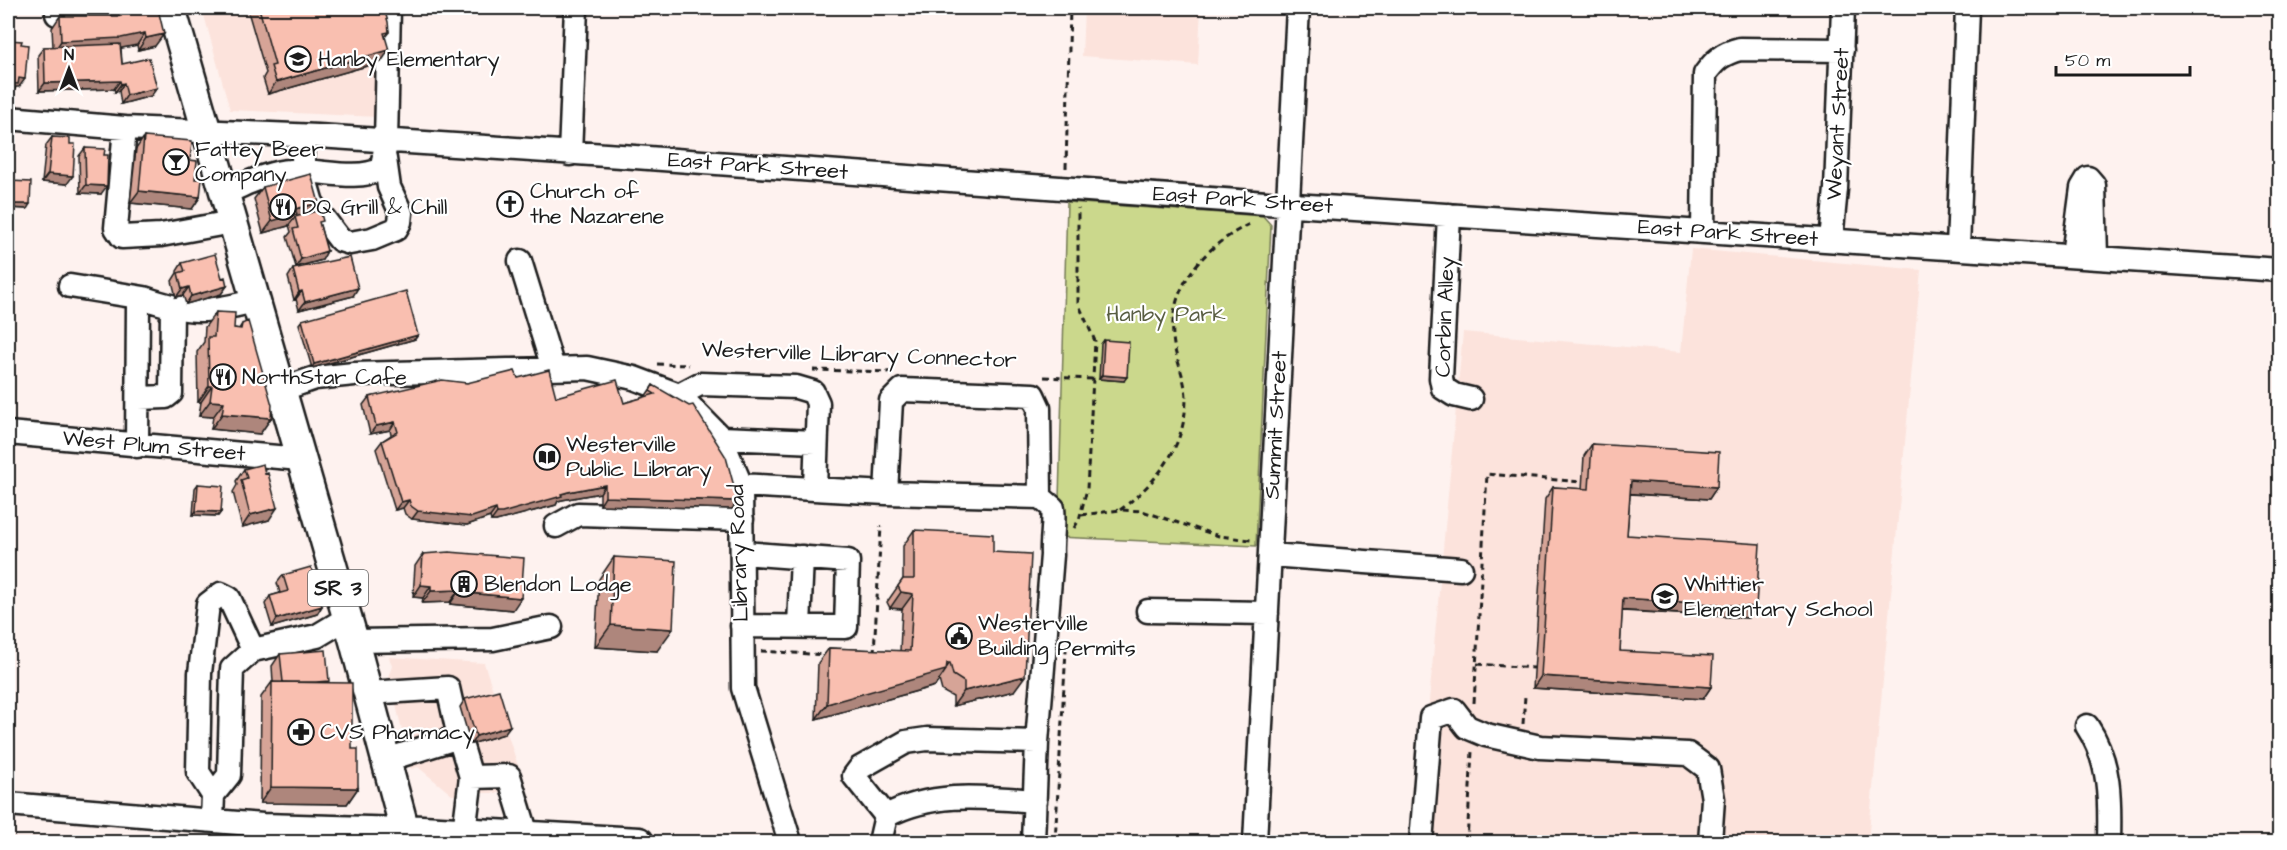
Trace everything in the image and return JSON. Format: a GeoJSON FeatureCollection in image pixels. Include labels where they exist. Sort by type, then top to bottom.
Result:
{"type":"FeatureCollection","features":[{"type":"Feature","properties":{"kind":"main road","name":"SR 3"},"geometry":{"type":"LineString","coordinates":[[171,8],[350,629],[406,836]]}},
{"type":"Feature","properties":{"kind":"main road"},"geometry":{"type":"LineString","coordinates":[[406,836],[464,832],[639,843]]}},
{"type":"Feature","properties":{"kind":"street"},"geometry":{"type":"LineString","coordinates":[[57,14],[105,8]]}},
{"type":"Feature","properties":{"kind":"street"},"geometry":{"type":"LineString","coordinates":[[224,193],[278,172],[304,171],[368,175],[382,169],[385,150],[389,8]]}},
{"type":"Feature","properties":{"kind":"street"},"geometry":{"type":"LineString","coordinates":[[570,154],[576,8]]}},
{"type":"Feature","properties":{"kind":"street","name":"Summit Street"},"geometry":{"type":"LineString","coordinates":[[1255,843],[1267,613],[1262,548],[1287,204],[1298,8]]}},
{"type":"Feature","properties":{"kind":"street","name":"Weyant Street"},"geometry":{"type":"LineString","coordinates":[[1831,240],[1844,8]]}},
{"type":"Feature","properties":{"kind":"street"},"geometry":{"type":"LineString","coordinates":[[1958,248],[1966,8]]}},
{"type":"Feature","properties":{"kind":"street"},"geometry":{"type":"LineString","coordinates":[[1703,231],[1705,74],[1716,60],[1728,52],[1740,49],[1842,50]]}},
{"type":"Feature","properties":{"kind":"street","name":"East Park Street"},"geometry":{"type":"LineString","coordinates":[[8,118],[125,128],[301,136],[385,150],[570,154],[2280,270]]}},
{"type":"Feature","properties":{"kind":"street"},"geometry":{"type":"LineString","coordinates":[[125,128],[116,228],[122,237],[161,235],[232,222]]}},
{"type":"Feature","properties":{"kind":"street"},"geometry":{"type":"LineString","coordinates":[[301,136],[304,171],[312,204],[340,240],[350,243],[385,236],[396,229],[400,222],[400,213],[389,187],[385,150]]}},
{"type":"Feature","properties":{"kind":"street"},"geometry":{"type":"LineString","coordinates":[[2073,255],[2082,188],[2088,178],[2094,184],[2096,256]]}},
{"type":"Feature","properties":{"kind":"street","name":"Corbin Alley"},"geometry":{"type":"LineString","coordinates":[[1449,215],[1440,378],[1443,388],[1454,395],[1471,399]]}},
{"type":"Feature","properties":{"kind":"street"},"geometry":{"type":"LineString","coordinates":[[520,261],[553,368]]}},
{"type":"Feature","properties":{"kind":"street"},"geometry":{"type":"LineString","coordinates":[[70,286],[144,298],[172,308],[210,312],[254,301]]}},
{"type":"Feature","properties":{"kind":"street"},"geometry":{"type":"LineString","coordinates":[[137,446],[138,302],[144,298]]}},
{"type":"Feature","properties":{"kind":"street"},"geometry":{"type":"LineString","coordinates":[[139,398],[166,398],[171,393],[172,308]]}},
{"type":"Feature","properties":{"kind":"street","name":"Library Road"},"geometry":{"type":"LineString","coordinates":[[280,390],[315,378],[354,374],[587,368],[626,377],[679,395],[721,438],[741,485],[744,688],[790,843]]}},
{"type":"Feature","properties":{"kind":"street"},"geometry":{"type":"LineString","coordinates":[[679,395],[700,384],[796,387],[813,392],[818,403],[815,488]]}},
{"type":"Feature","properties":{"kind":"street"},"geometry":{"type":"LineString","coordinates":[[886,493],[891,401],[902,390],[1033,395],[1039,408],[1040,497]]}},
{"type":"Feature","properties":{"kind":"street","name":"West Plum Street"},"geometry":{"type":"LineString","coordinates":[[8,433],[300,459]]}},
{"type":"Feature","properties":{"kind":"street"},"geometry":{"type":"LineString","coordinates":[[721,438],[816,442]]}},
{"type":"Feature","properties":{"kind":"street"},"geometry":{"type":"LineString","coordinates":[[741,485],[886,493],[1040,497],[1053,508],[1052,555],[1037,742],[1033,843]]}},
{"type":"Feature","properties":{"kind":"street"},"geometry":{"type":"LineString","coordinates":[[556,526],[578,514],[742,519]]}},
{"type":"Feature","properties":{"kind":"street"},"geometry":{"type":"LineString","coordinates":[[1262,548],[1461,569]]}},
{"type":"Feature","properties":{"kind":"street"},"geometry":{"type":"LineString","coordinates":[[742,626],[846,627],[848,561],[743,553]]}},
{"type":"Feature","properties":{"kind":"street"},"geometry":{"type":"LineString","coordinates":[[799,627],[802,557]]}},
{"type":"Feature","properties":{"kind":"street"},"geometry":{"type":"LineString","coordinates":[[212,820],[213,795],[198,772],[200,673],[208,604],[221,594],[229,598],[253,650]]}},
{"type":"Feature","properties":{"kind":"street"},"geometry":{"type":"LineString","coordinates":[[1148,611],[1267,613]]}},
{"type":"Feature","properties":{"kind":"street"},"geometry":{"type":"LineString","coordinates":[[213,795],[229,775],[232,669],[253,650],[350,629],[494,639],[551,627]]}},
{"type":"Feature","properties":{"kind":"street"},"geometry":{"type":"LineString","coordinates":[[368,693],[448,688],[471,777],[464,832]]}},
{"type":"Feature","properties":{"kind":"street"},"geometry":{"type":"LineString","coordinates":[[1421,843],[1431,718],[1464,711],[1467,727],[1486,735],[1540,747],[1688,754],[1708,769],[1713,799],[1710,843]]}},
{"type":"Feature","properties":{"kind":"street"},"geometry":{"type":"LineString","coordinates":[[2087,726],[2098,743],[2110,788],[2109,843]]}},
{"type":"Feature","properties":{"kind":"street"},"geometry":{"type":"LineString","coordinates":[[386,760],[459,737]]}},
{"type":"Feature","properties":{"kind":"street"},"geometry":{"type":"LineString","coordinates":[[886,816],[854,776],[860,768],[906,742],[927,739],[1037,742]]}},
{"type":"Feature","properties":{"kind":"street"},"geometry":{"type":"LineString","coordinates":[[471,777],[509,776],[527,835]]}},
{"type":"Feature","properties":{"kind":"street"},"geometry":{"type":"LineString","coordinates":[[880,843],[886,816],[901,808],[939,797],[1035,801]]}},
{"type":"Feature","properties":{"kind":"street"},"geometry":{"type":"LineString","coordinates":[[8,804],[212,820],[316,834],[406,836]]}},
{"type":"Feature","properties":{"kind":"path"},"geometry":{"type":"LineString","coordinates":[[1070,8],[1065,174],[1078,188],[1078,303],[1095,340],[1087,489],[1081,515],[1070,534]]}},
{"type":"Feature","properties":{"kind":"path"},"geometry":{"type":"LineString","coordinates":[[1120,510],[1154,481],[1171,458],[1181,432],[1186,399],[1173,337],[1175,311],[1183,285],[1196,264],[1220,239],[1260,220]]}},
{"type":"Feature","properties":{"kind":"path"},"geometry":{"type":"LineString","coordinates":[[1095,340],[1105,341]]}},
{"type":"Feature","properties":{"kind":"path","name":"Westerville Library Connector"},"geometry":{"type":"LineString","coordinates":[[626,377],[653,364],[701,366]]}},
{"type":"Feature","properties":{"kind":"path","name":"Westerville Library Connector"},"geometry":{"type":"LineString","coordinates":[[808,369],[903,373]]}},
{"type":"Feature","properties":{"kind":"path","name":"Westerville Library Connector"},"geometry":{"type":"LineString","coordinates":[[1034,377],[1093,379]]}},
{"type":"Feature","properties":{"kind":"path"},"geometry":{"type":"LineString","coordinates":[[1464,711],[1477,664],[1487,474],[1582,482]]}},
{"type":"Feature","properties":{"kind":"path"},"geometry":{"type":"LineString","coordinates":[[1081,515],[1120,510],[1142,511],[1262,548]]}},
{"type":"Feature","properties":{"kind":"path"},"geometry":{"type":"LineString","coordinates":[[1055,843],[1067,645]]}},
{"type":"Feature","properties":{"kind":"path"},"geometry":{"type":"LineString","coordinates":[[1477,664],[1534,668]]}},
{"type":"Feature","properties":{"kind":"path"},"geometry":{"type":"LineString","coordinates":[[1523,732],[1525,696]]}},
{"type":"Feature","properties":{"kind":"path"},"geometry":{"type":"LineString","coordinates":[[1472,751],[1467,840],[1497,840]]}},
{"type":"Feature","properties":{"kind":"shaded area","name":"Hanby Elementary"},"geometry":{"type":"Polygon","coordinates":[[[202,8],[382,8],[378,117],[230,110],[202,8]]]}},
{"type":"Feature","properties":{"kind":"shaded area"},"geometry":{"type":"Polygon","coordinates":[[[1084,8],[1201,8],[1198,65],[1082,56],[1084,8]]]}},
{"type":"Feature","properties":{"kind":"shaded area","name":"Whittier Elementary School"},"geometry":{"type":"Polygon","coordinates":[[[1691,249],[1921,270],[1868,842],[1416,842],[1463,332],[1681,352],[1691,249]]]}},
{"type":"Feature","properties":{"kind":"shaded area"},"geometry":{"type":"Polygon","coordinates":[[[389,657],[484,663],[529,799],[508,796],[505,793],[483,793],[480,796],[452,795],[418,767],[411,769],[389,675],[392,666],[389,657]]]}},
{"type":"Feature","properties":{"kind":"green space","name":"Hanby Park"},"geometry":{"type":"Polygon","coordinates":[[[1067,202],[1263,216],[1271,225],[1256,546],[1058,537],[1067,202]]]}},
{"type":"Feature","properties":{"kind":"building"},"geometry":{"type":"Polygon","coordinates":[[[119,8],[159,8],[164,34],[146,38],[145,33],[121,38],[61,41],[60,16],[121,16],[119,8]]]}},
{"type":"Feature","properties":{"kind":"building"},"geometry":{"type":"Polygon","coordinates":[[[259,8],[384,8],[389,32],[384,33],[389,50],[276,82],[271,66],[275,65],[259,8]]]}},
{"type":"Feature","properties":{"kind":"building"},"geometry":{"type":"Polygon","coordinates":[[[8,40],[22,41],[21,44],[28,45],[25,79],[19,78],[18,84],[8,83],[8,40]]]}},
{"type":"Feature","properties":{"kind":"building"},"geometry":{"type":"Polygon","coordinates":[[[120,44],[122,64],[149,58],[157,88],[127,95],[124,83],[121,84],[120,81],[45,83],[44,47],[120,44]]]}},
{"type":"Feature","properties":{"kind":"building"},"geometry":{"type":"Polygon","coordinates":[[[52,137],[70,138],[70,144],[75,144],[73,176],[48,174],[52,137]]]}},
{"type":"Feature","properties":{"kind":"building"},"geometry":{"type":"Polygon","coordinates":[[[144,137],[192,141],[190,160],[197,161],[195,179],[202,179],[200,197],[139,191],[144,137]]]}},
{"type":"Feature","properties":{"kind":"building"},"geometry":{"type":"Polygon","coordinates":[[[8,143],[10,143],[10,176],[8,176],[8,143]]]}},
{"type":"Feature","properties":{"kind":"building"},"geometry":{"type":"Polygon","coordinates":[[[85,148],[105,149],[104,155],[108,155],[107,186],[86,185],[85,148]]]}},
{"type":"Feature","properties":{"kind":"building"},"geometry":{"type":"Polygon","coordinates":[[[311,174],[319,203],[295,209],[297,214],[272,221],[263,187],[311,174]]]}},
{"type":"Feature","properties":{"kind":"building"},"geometry":{"type":"Polygon","coordinates":[[[9,181],[31,182],[30,204],[8,204],[9,181]]]}},
{"type":"Feature","properties":{"kind":"building"},"geometry":{"type":"Polygon","coordinates":[[[320,210],[323,221],[319,222],[327,251],[301,259],[293,229],[298,228],[295,217],[320,210]]]}},
{"type":"Feature","properties":{"kind":"building"},"geometry":{"type":"Polygon","coordinates":[[[215,254],[222,278],[225,277],[227,286],[191,296],[189,287],[182,289],[178,273],[185,271],[182,263],[215,254]]]}},
{"type":"Feature","properties":{"kind":"building"},"geometry":{"type":"Polygon","coordinates":[[[350,257],[358,288],[305,302],[302,291],[299,292],[293,269],[350,257]]]}},
{"type":"Feature","properties":{"kind":"building"},"geometry":{"type":"Polygon","coordinates":[[[406,291],[418,335],[314,364],[302,320],[406,291]]]}},
{"type":"Feature","properties":{"kind":"building","name":"NorthStar Cafe"},"geometry":{"type":"Polygon","coordinates":[[[216,312],[235,313],[234,328],[241,329],[242,324],[248,321],[272,405],[271,418],[222,414],[224,402],[210,401],[212,386],[209,386],[208,337],[214,337],[216,312]]]}},
{"type":"Feature","properties":{"kind":"building"},"geometry":{"type":"Polygon","coordinates":[[[1104,340],[1129,342],[1127,377],[1102,375],[1104,340]]]}},
{"type":"Feature","properties":{"kind":"building","name":"Westerville Public Library"},"geometry":{"type":"Polygon","coordinates":[[[549,370],[556,397],[617,380],[624,403],[655,394],[650,391],[653,385],[689,406],[693,405],[726,457],[738,501],[605,497],[605,485],[568,492],[561,494],[562,496],[502,513],[497,513],[496,509],[472,517],[418,511],[411,506],[409,500],[401,502],[382,441],[398,432],[395,422],[376,426],[369,397],[442,380],[467,383],[515,371],[518,378],[549,370]]]}},
{"type":"Feature","properties":{"kind":"building","name":"Whittier Elementary School"},"geometry":{"type":"Polygon","coordinates":[[[1592,444],[1719,452],[1717,487],[1631,481],[1627,535],[1760,544],[1756,607],[1623,598],[1620,651],[1713,656],[1711,687],[1541,676],[1553,487],[1589,489],[1592,444]]]}},
{"type":"Feature","properties":{"kind":"building"},"geometry":{"type":"Polygon","coordinates":[[[263,464],[265,474],[268,473],[277,508],[250,515],[241,480],[247,478],[244,469],[263,464]]]}},
{"type":"Feature","properties":{"kind":"building"},"geometry":{"type":"Polygon","coordinates":[[[198,484],[223,486],[221,512],[196,511],[198,484]]]}},
{"type":"Feature","properties":{"kind":"building","name":"Westerville Building Permits"},"geometry":{"type":"Polygon","coordinates":[[[914,530],[993,534],[993,552],[1031,554],[1025,676],[964,691],[964,682],[953,675],[950,663],[947,663],[946,670],[827,704],[829,648],[910,651],[913,594],[901,592],[898,586],[903,579],[914,579],[914,530]]]}},
{"type":"Feature","properties":{"kind":"building","name":"Blendon Lodge"},"geometry":{"type":"Polygon","coordinates":[[[449,552],[524,558],[521,598],[458,592],[459,590],[431,591],[431,586],[421,585],[423,554],[449,552]]]}},
{"type":"Feature","properties":{"kind":"building"},"geometry":{"type":"Polygon","coordinates":[[[614,557],[676,561],[673,629],[611,625],[614,557]]]}},
{"type":"Feature","properties":{"kind":"building"},"geometry":{"type":"Polygon","coordinates":[[[311,567],[322,606],[277,619],[270,596],[288,591],[283,575],[311,567]]]}},
{"type":"Feature","properties":{"kind":"building"},"geometry":{"type":"Polygon","coordinates":[[[326,650],[329,681],[283,682],[280,654],[326,650]]]}},
{"type":"Feature","properties":{"kind":"building","name":"CVS Pharmacy"},"geometry":{"type":"Polygon","coordinates":[[[272,682],[352,683],[352,749],[358,749],[358,788],[271,787],[272,682]]]}},
{"type":"Feature","properties":{"kind":"building"},"geometry":{"type":"Polygon","coordinates":[[[499,690],[510,726],[476,736],[465,699],[499,690]]]}},
{"type":"Feature","properties":{"kind":"place","name":"Hanby Elementary"},"geometry":{"type":"Point","coordinates":[298,59]}},
{"type":"Feature","properties":{"kind":"place","name":"Fattey Beer Company"},"geometry":{"type":"Point","coordinates":[176,162]}},
{"type":"Feature","properties":{"kind":"place","name":"Church of the Nazarene"},"geometry":{"type":"Point","coordinates":[510,204]}},
{"type":"Feature","properties":{"kind":"place","name":"DQ Grill & Chill"},"geometry":{"type":"Point","coordinates":[283,207]}},
{"type":"Feature","properties":{"kind":"place","name":"NorthStar Cafe"},"geometry":{"type":"Point","coordinates":[223,377]}},
{"type":"Feature","properties":{"kind":"place","name":"Westerville Public Library"},"geometry":{"type":"Point","coordinates":[547,457]}},
{"type":"Feature","properties":{"kind":"place","name":"Blendon Lodge"},"geometry":{"type":"Point","coordinates":[464,584]}},
{"type":"Feature","properties":{"kind":"place","name":"Whittier Elementary School"},"geometry":{"type":"Point","coordinates":[1665,597]}},
{"type":"Feature","properties":{"kind":"place","name":"Westerville Building Permits"},"geometry":{"type":"Point","coordinates":[959,636]}},
{"type":"Feature","properties":{"kind":"place","name":"CVS Pharmacy"},"geometry":{"type":"Point","coordinates":[301,732]}}]}
